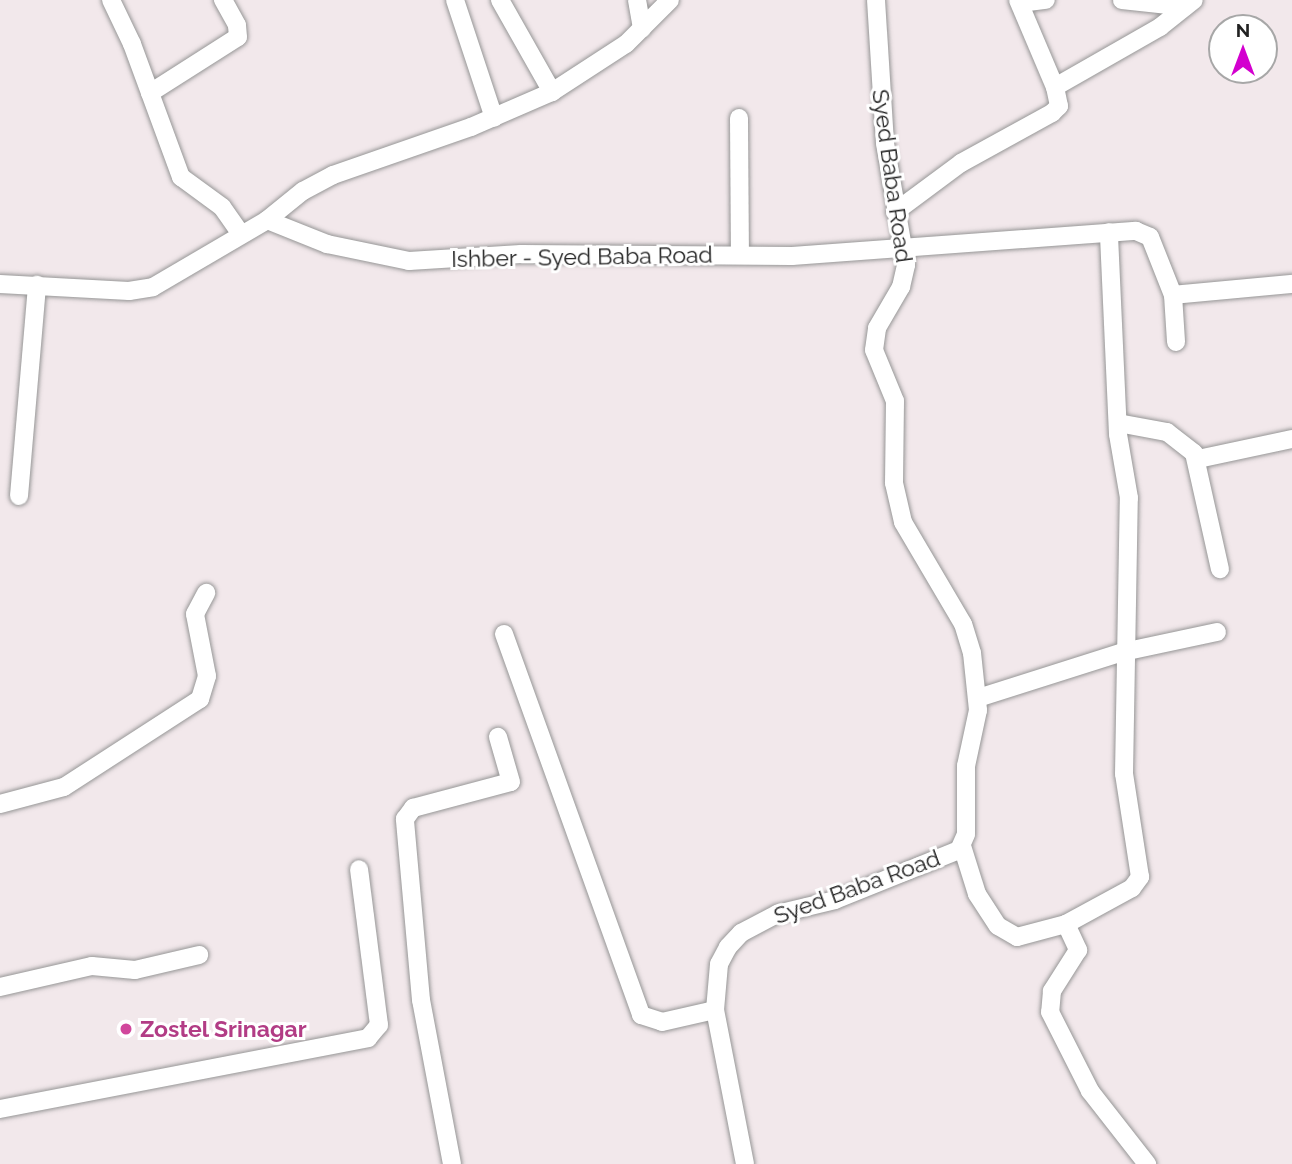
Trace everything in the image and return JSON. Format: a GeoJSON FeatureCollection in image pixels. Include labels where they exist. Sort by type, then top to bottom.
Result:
{"type":"FeatureCollection","features":[{"type":"Feature","properties":{"kind":"street"},"geometry":{"type":"LineString","coordinates":[[111,0],[181,177],[222,207],[241,234]]}},
{"type":"Feature","properties":{"kind":"street"},"geometry":{"type":"LineString","coordinates":[[150,93],[238,37],[237,25],[223,0]]}},
{"type":"Feature","properties":{"kind":"street"},"geometry":{"type":"LineString","coordinates":[[454,0],[494,118]]}},
{"type":"Feature","properties":{"kind":"street"},"geometry":{"type":"LineString","coordinates":[[500,0],[552,92]]}},
{"type":"Feature","properties":{"kind":"street"},"geometry":{"type":"LineString","coordinates":[[637,0],[642,29]]}},
{"type":"Feature","properties":{"kind":"street"},"geometry":{"type":"LineString","coordinates":[[0,284],[141,290],[267,220],[303,191],[333,175],[494,118],[552,92],[588,71],[642,29],[670,0]]}},
{"type":"Feature","properties":{"kind":"street","name":"Syed Baba Road"},"geometry":{"type":"LineString","coordinates":[[745,1164],[715,1010],[719,964],[741,933],[777,914],[835,900],[962,846],[966,766],[978,698],[968,637],[914,541],[896,498],[895,401],[874,340],[905,277],[904,247],[895,212],[880,95],[876,0]]}},
{"type":"Feature","properties":{"kind":"street"},"geometry":{"type":"LineString","coordinates":[[895,212],[961,163],[1052,113],[1059,106],[1055,87],[1019,1],[1045,0]]}},
{"type":"Feature","properties":{"kind":"street"},"geometry":{"type":"LineString","coordinates":[[1122,0],[1190,4]]}},
{"type":"Feature","properties":{"kind":"street"},"geometry":{"type":"LineString","coordinates":[[1055,87],[1160,27],[1190,4]]}},
{"type":"Feature","properties":{"kind":"street"},"geometry":{"type":"LineString","coordinates":[[739,118],[740,255]]}},
{"type":"Feature","properties":{"kind":"street","name":"Ishber - Syed Baba Road"},"geometry":{"type":"LineString","coordinates":[[267,220],[327,244],[409,261],[521,254],[740,255],[904,247],[1108,232],[1146,233],[1173,295]]}},
{"type":"Feature","properties":{"kind":"street"},"geometry":{"type":"LineString","coordinates":[[962,846],[977,894],[1007,934],[1025,938],[1066,924],[1132,888],[1140,877],[1124,774],[1123,652],[1129,498],[1118,423],[1108,232]]}},
{"type":"Feature","properties":{"kind":"street"},"geometry":{"type":"LineString","coordinates":[[1176,342],[1173,295],[1292,284]]}},
{"type":"Feature","properties":{"kind":"street"},"geometry":{"type":"LineString","coordinates":[[19,496],[37,285]]}},
{"type":"Feature","properties":{"kind":"street"},"geometry":{"type":"LineString","coordinates":[[1118,423],[1167,432],[1198,459],[1220,569]]}},
{"type":"Feature","properties":{"kind":"street"},"geometry":{"type":"LineString","coordinates":[[1198,459],[1292,439]]}},
{"type":"Feature","properties":{"kind":"street"},"geometry":{"type":"LineString","coordinates":[[0,804],[64,787],[200,699],[207,676],[195,614],[206,593]]}},
{"type":"Feature","properties":{"kind":"street"},"geometry":{"type":"LineString","coordinates":[[978,698],[1123,652],[1217,632]]}},
{"type":"Feature","properties":{"kind":"street"},"geometry":{"type":"LineString","coordinates":[[504,634],[642,1015],[662,1022],[715,1010]]}},
{"type":"Feature","properties":{"kind":"street"},"geometry":{"type":"LineString","coordinates":[[452,1164],[421,1000],[405,819],[413,808],[511,782],[498,737]]}},
{"type":"Feature","properties":{"kind":"street"},"geometry":{"type":"LineString","coordinates":[[0,1109],[368,1038],[379,1025],[359,869]]}},
{"type":"Feature","properties":{"kind":"street"},"geometry":{"type":"LineString","coordinates":[[1066,924],[1078,950],[1052,991],[1050,1012],[1090,1091],[1147,1164]]}},
{"type":"Feature","properties":{"kind":"street"},"geometry":{"type":"LineString","coordinates":[[0,987],[92,966],[135,970],[199,955]]}},
{"type":"Feature","properties":{"kind":"place","name":"Zostel Srinagar"},"geometry":{"type":"Point","coordinates":[126,1029]}}]}
